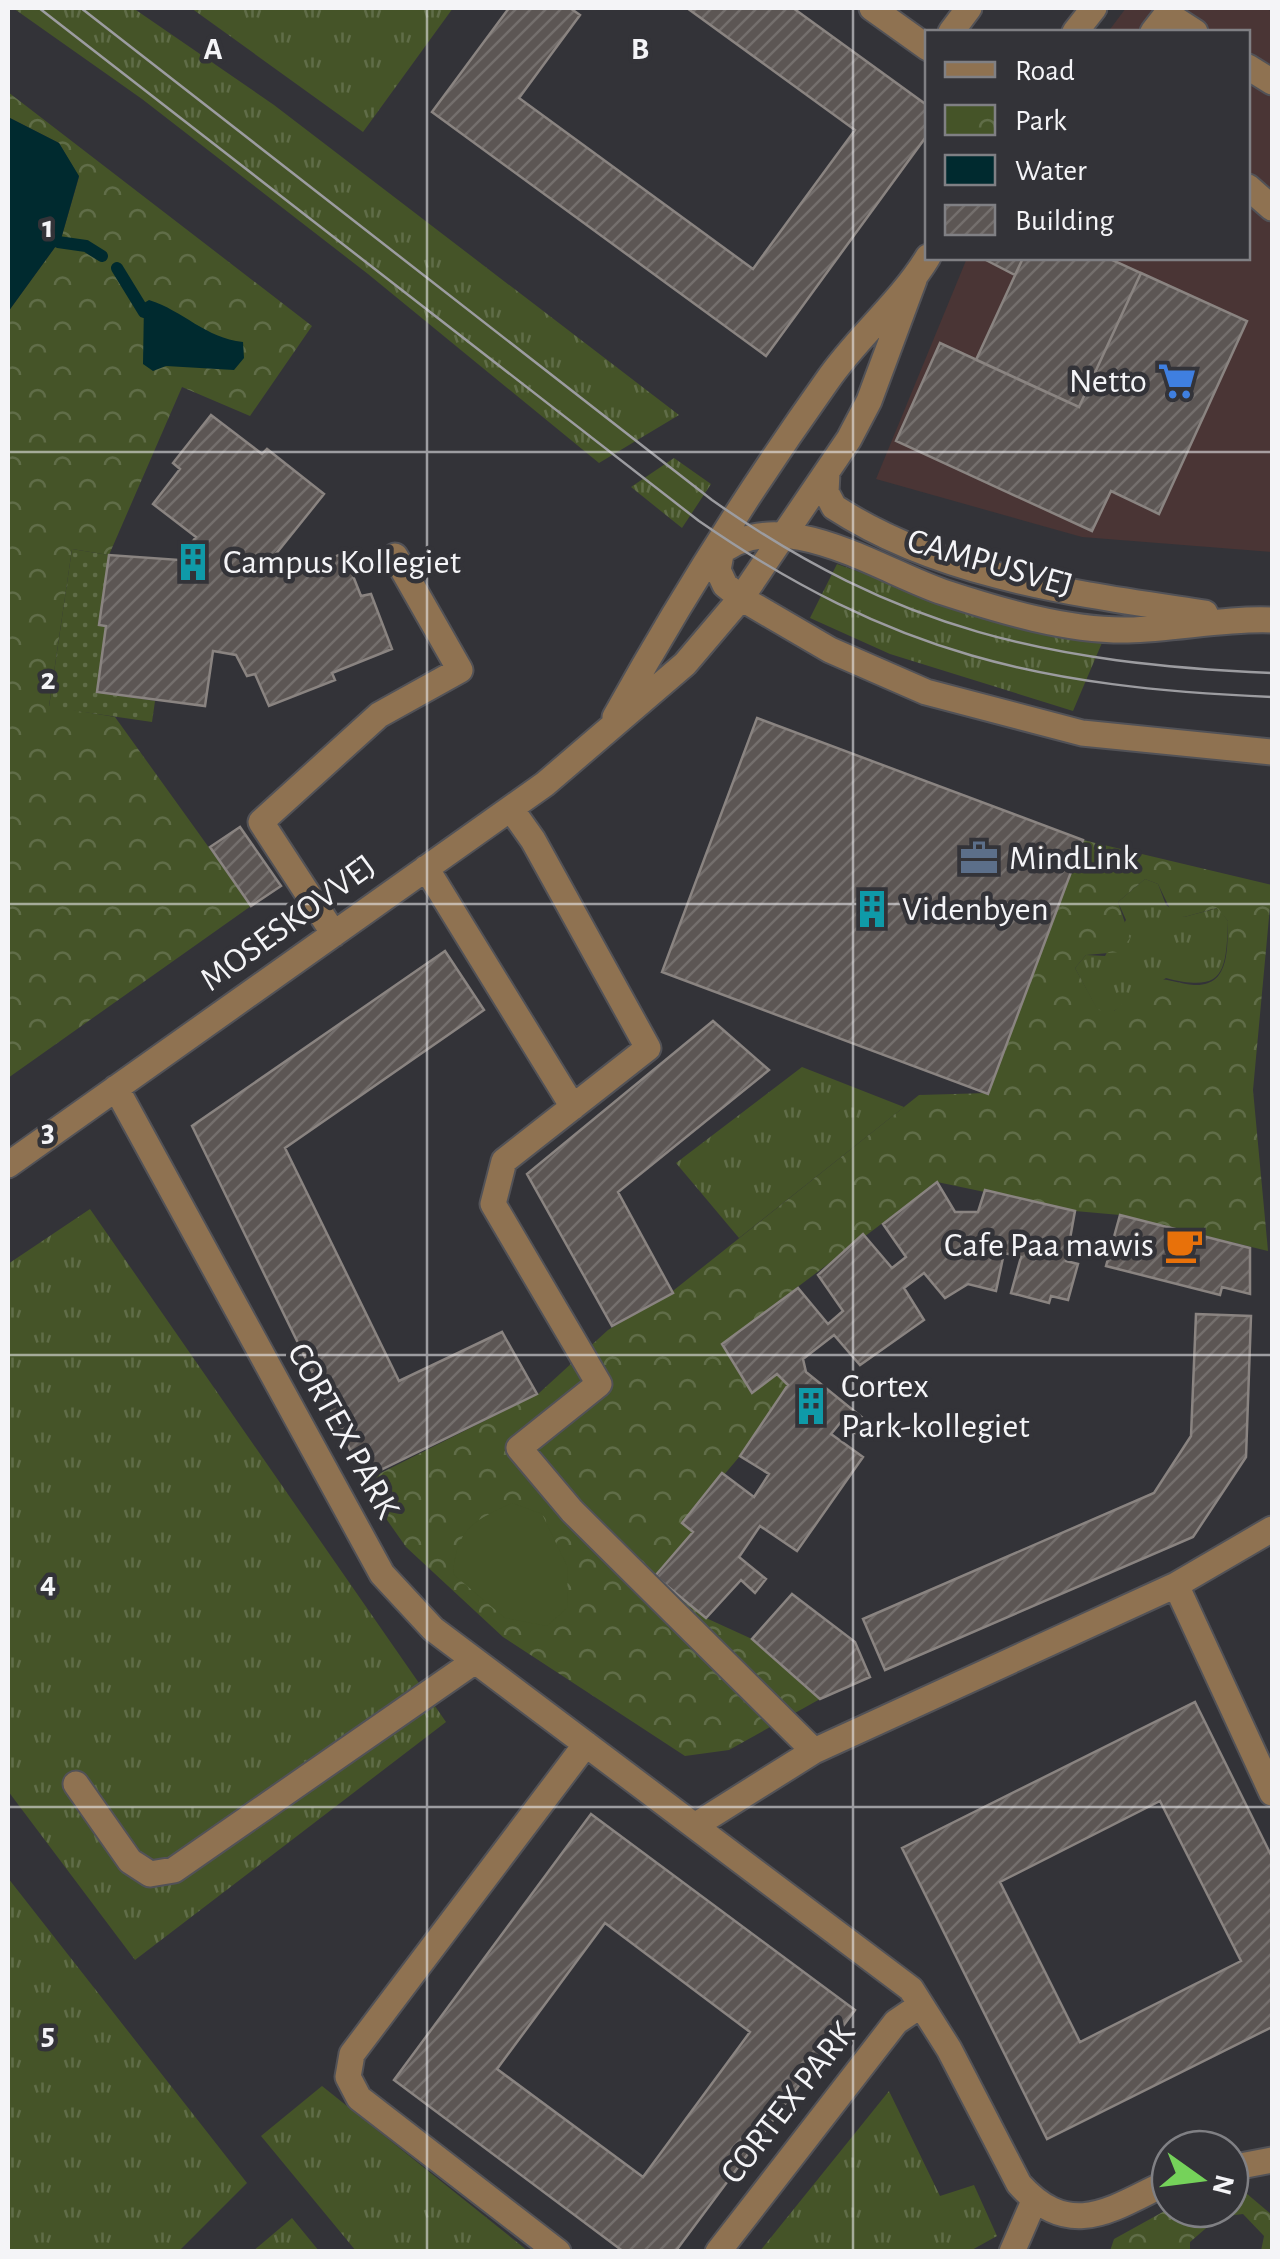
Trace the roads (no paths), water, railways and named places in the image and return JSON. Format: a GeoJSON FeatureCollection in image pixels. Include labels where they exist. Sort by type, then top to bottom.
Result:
{"type":"FeatureCollection","features":[{"type":"Feature","properties":{"kind":"street"},"geometry":{"type":"LineString","coordinates":[[872,8],[925,46]]}},
{"type":"Feature","properties":{"kind":"street"},"geometry":{"type":"LineString","coordinates":[[952,30],[969,8]]}},
{"type":"Feature","properties":{"kind":"street"},"geometry":{"type":"LineString","coordinates":[[1077,30],[1094,8]]}},
{"type":"Feature","properties":{"kind":"street"},"geometry":{"type":"LineString","coordinates":[[1155,30],[1167,14],[1193,30]]}},
{"type":"Feature","properties":{"kind":"street"},"geometry":{"type":"LineString","coordinates":[[1250,68],[1272,82]]}},
{"type":"Feature","properties":{"kind":"street"},"geometry":{"type":"LineString","coordinates":[[1250,190],[1272,208]]}},
{"type":"Feature","properties":{"kind":"street"},"geometry":{"type":"LineString","coordinates":[[914,280],[926,260]]}},
{"type":"Feature","properties":{"kind":"street","name":"MOSESKOVVEJ"},"geometry":{"type":"LineString","coordinates":[[8,1165],[511,809],[606,734],[685,664],[740,598],[827,473],[870,401],[914,280]]}},
{"type":"Feature","properties":{"kind":"street","name":"MOSESKOVVEJ"},"geometry":{"type":"LineString","coordinates":[[606,734],[829,378],[914,280]]}},
{"type":"Feature","properties":{"kind":"street"},"geometry":{"type":"LineString","coordinates":[[827,473],[826,492],[834,507],[886,535],[966,566],[1055,588],[1261,620]]}},
{"type":"Feature","properties":{"kind":"street","name":"CAMPUSVEJ"},"geometry":{"type":"LineString","coordinates":[[716,553],[732,543],[784,534],[814,540],[956,596],[1049,620],[1127,630],[1261,620]]}},
{"type":"Feature","properties":{"kind":"street"},"geometry":{"type":"LineString","coordinates":[[716,553],[724,585],[740,598],[878,672],[969,705],[1082,734],[1272,752]]}},
{"type":"Feature","properties":{"kind":"street"},"geometry":{"type":"LineString","coordinates":[[334,934],[261,822],[379,716],[460,670],[395,556]]}},
{"type":"Feature","properties":{"kind":"street"},"geometry":{"type":"LineString","coordinates":[[511,809],[533,840],[648,1048],[504,1160],[493,1204],[599,1384],[518,1448],[572,1512],[814,1751]]}},
{"type":"Feature","properties":{"kind":"street"},"geometry":{"type":"LineString","coordinates":[[426,868],[573,1107]]}},
{"type":"Feature","properties":{"kind":"street","name":"CORTEX PARK"},"geometry":{"type":"LineString","coordinates":[[116,1088],[162,1180],[382,1574],[433,1629],[910,1989],[1019,2184],[1034,2201]]}},
{"type":"Feature","properties":{"kind":"street"},"geometry":{"type":"LineString","coordinates":[[696,1826],[814,1751],[1176,1585],[1272,1529]]}},
{"type":"Feature","properties":{"kind":"street"},"geometry":{"type":"LineString","coordinates":[[1176,1585],[1272,1793]]}},
{"type":"Feature","properties":{"kind":"street"},"geometry":{"type":"LineString","coordinates":[[76,1784],[130,1861],[150,1874],[174,1870],[475,1661]]}},
{"type":"Feature","properties":{"kind":"street"},"geometry":{"type":"LineString","coordinates":[[558,2252],[359,2098],[348,2077],[352,2054],[586,1744]]}},
{"type":"Feature","properties":{"kind":"street","name":"CORTEX PARK"},"geometry":{"type":"LineString","coordinates":[[718,2252],[896,2022],[921,2006]]}},
{"type":"Feature","properties":{"kind":"street"},"geometry":{"type":"LineString","coordinates":[[1012,2252],[1034,2201],[1075,2219],[1095,2216],[1150,2190]]}},
{"type":"Feature","properties":{"kind":"water"},"geometry":{"type":"Polygon","coordinates":[[[8,117],[59,143],[79,176],[61,239],[8,312],[8,117]]]}},
{"type":"Feature","properties":{"kind":"water"},"geometry":{"type":"Polygon","coordinates":[[[149,300],[217,335],[243,342],[244,358],[234,370],[166,366],[153,371],[143,364],[144,303],[149,300]]]}},
{"type":"Feature","properties":{"kind":"waterway"},"geometry":{"type":"LineString","coordinates":[[58,242],[86,246],[102,256]]}},
{"type":"Feature","properties":{"kind":"waterway"},"geometry":{"type":"LineString","coordinates":[[117,268],[144,312]]}},
{"type":"Feature","properties":{"kind":"tram line"},"geometry":{"type":"LineString","coordinates":[[39,8],[699,521],[770,567],[838,604],[972,656],[1112,684],[1272,697]]}},
{"type":"Feature","properties":{"kind":"tram line"},"geometry":{"type":"LineString","coordinates":[[81,8],[712,500],[780,545],[912,610],[978,632],[1117,660],[1272,673]]}},
{"type":"Feature","properties":{"kind":"place","name":"Netto"},"geometry":{"type":"Point","coordinates":[1177,381]}},
{"type":"Feature","properties":{"kind":"place","name":"Campus Kollegiet"},"geometry":{"type":"Point","coordinates":[193,562]}},
{"type":"Feature","properties":{"kind":"place","name":"MindLink"},"geometry":{"type":"Point","coordinates":[979,858]}},
{"type":"Feature","properties":{"kind":"place","name":"Videnbyen"},"geometry":{"type":"Point","coordinates":[872,909]}},
{"type":"Feature","properties":{"kind":"place","name":"Cafe Paa mawis"},"geometry":{"type":"Point","coordinates":[1184,1245]}},
{"type":"Feature","properties":{"kind":"place","name":"Cortex Park-kollegiet"},"geometry":{"type":"Point","coordinates":[811,1406]}}]}
